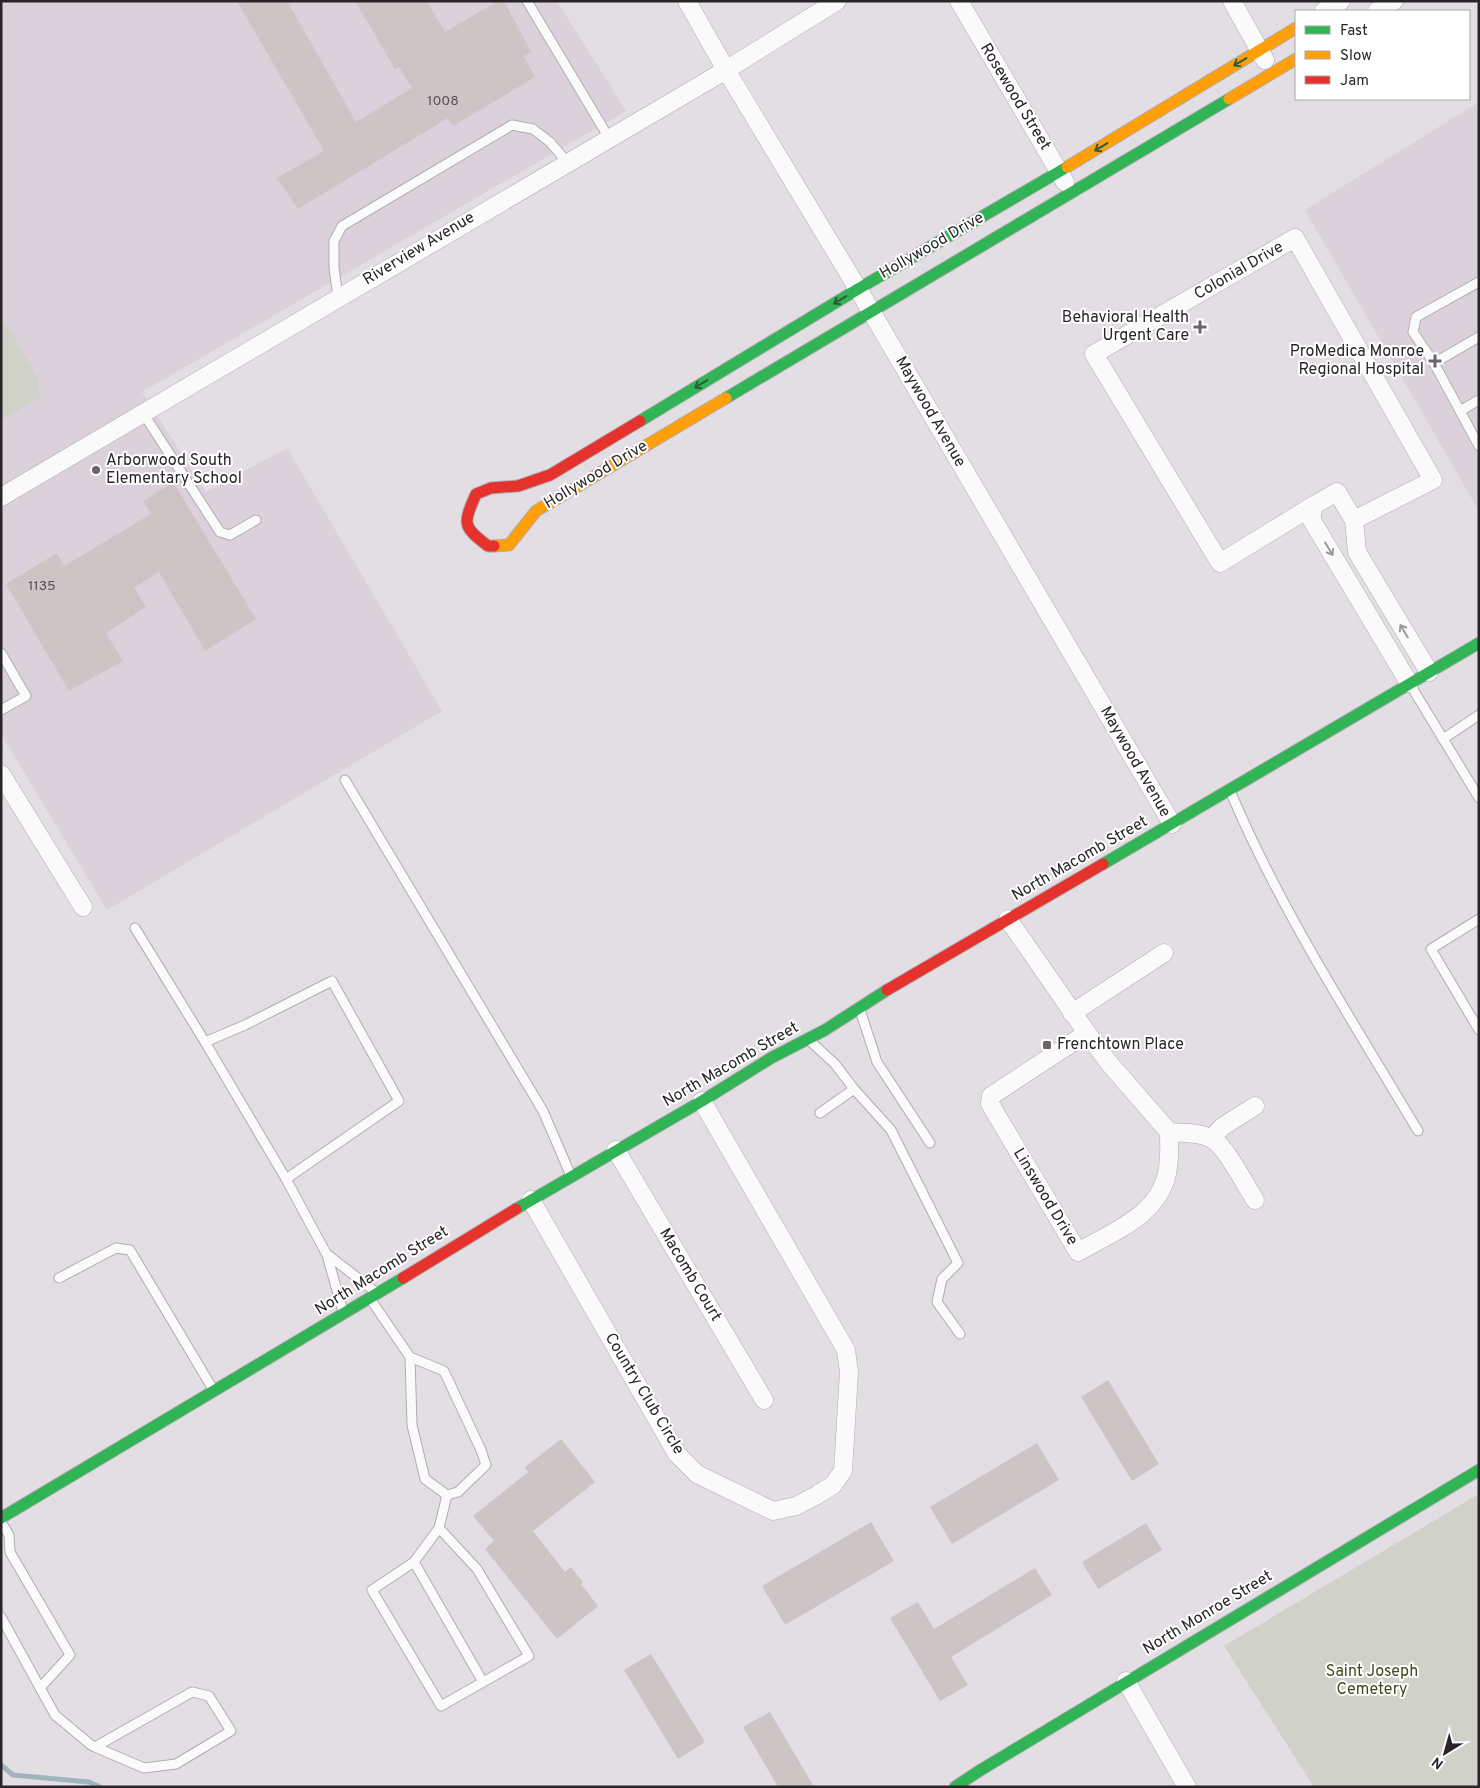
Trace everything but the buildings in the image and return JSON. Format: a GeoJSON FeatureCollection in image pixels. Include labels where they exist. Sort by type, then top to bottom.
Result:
{"type":"FeatureCollection","features":[{"type":"Feature","properties":{"kind":"street","name":"Maywood Avenue"},"geometry":{"type":"LineString","coordinates":[[687,1],[1172,824]]}},
{"type":"Feature","properties":{"kind":"street","name":"Riverview Avenue"},"geometry":{"type":"LineString","coordinates":[[1,497],[726,70],[837,1]]}},
{"type":"Feature","properties":{"kind":"street","name":"Rosewood Street"},"geometry":{"type":"LineString","coordinates":[[959,1],[1071,192]]}},
{"type":"Feature","properties":{"kind":"street"},"geometry":{"type":"LineString","coordinates":[[1232,1],[1273,74]]}},
{"type":"Feature","properties":{"kind":"street"},"geometry":{"type":"LineString","coordinates":[[1326,10],[1341,1]]}},
{"type":"Feature","properties":{"kind":"street"},"geometry":{"type":"LineString","coordinates":[[1379,10],[1394,1]]}},
{"type":"Feature","properties":{"kind":"street","name":"Hollywood Drive"},"geometry":{"type":"LineString","coordinates":[[1295,29],[1060,172],[858,289],[550,475],[518,486],[491,488],[476,494],[466,516],[470,532],[488,546],[509,545],[536,510],[1295,61]]}},
{"type":"Feature","properties":{"kind":"street","name":"Colonial Drive"},"geometry":{"type":"LineString","coordinates":[[1354,520],[1433,480],[1295,238],[1094,354],[1220,563],[1337,492],[1354,520],[1357,552],[1429,672]]}},
{"type":"Feature","properties":{"kind":"street"},"geometry":{"type":"LineString","coordinates":[[1314,505],[1311,519],[1409,684]]}},
{"type":"Feature","properties":{"kind":"street","name":"North Macomb Street"},"geometry":{"type":"LineString","coordinates":[[1,1518],[343,1315],[530,1200],[771,1058],[825,1030],[890,988],[1479,642]]}},
{"type":"Feature","properties":{"kind":"street"},"geometry":{"type":"LineString","coordinates":[[1,774],[7,797],[84,907]]}},
{"type":"Feature","properties":{"kind":"street"},"geometry":{"type":"LineString","coordinates":[[1008,919],[1072,1013],[1109,1063],[1169,1132],[1202,1135],[1212,1138],[1222,1146],[1255,1200]]}},
{"type":"Feature","properties":{"kind":"street"},"geometry":{"type":"LineString","coordinates":[[1072,1013],[1164,953]]}},
{"type":"Feature","properties":{"kind":"street","name":"Linswood Drive"},"geometry":{"type":"LineString","coordinates":[[1087,1033],[991,1096],[990,1104],[1078,1252],[1139,1217],[1154,1204],[1163,1186],[1168,1167],[1169,1132]]}},
{"type":"Feature","properties":{"kind":"street","name":"Country Club Circle"},"geometry":{"type":"LineString","coordinates":[[530,1200],[677,1454],[698,1474],[773,1511],[796,1506],[817,1495],[833,1485],[843,1471],[849,1372],[846,1350],[702,1100]]}},
{"type":"Feature","properties":{"kind":"street"},"geometry":{"type":"LineString","coordinates":[[1212,1138],[1222,1127],[1255,1106]]}},
{"type":"Feature","properties":{"kind":"street","name":"Macomb Court"},"geometry":{"type":"LineString","coordinates":[[616,1150],[764,1400]]}},
{"type":"Feature","properties":{"kind":"street","name":"North Monroe Street"},"geometry":{"type":"LineString","coordinates":[[956,1787],[978,1771],[1126,1681],[1479,1470]]}},
{"type":"Feature","properties":{"kind":"street"},"geometry":{"type":"LineString","coordinates":[[1126,1681],[1187,1787]]}},
{"type":"Feature","properties":{"kind":"lane"},"geometry":{"type":"LineString","coordinates":[[527,1],[609,138]]}},
{"type":"Feature","properties":{"kind":"lane"},"geometry":{"type":"LineString","coordinates":[[338,297],[334,268],[334,240],[342,226],[503,130],[512,125],[533,128],[550,142],[567,162]]}},
{"type":"Feature","properties":{"kind":"lane"},"geometry":{"type":"LineString","coordinates":[[1479,282],[1416,318],[1413,332],[1434,363],[1479,446]]}},
{"type":"Feature","properties":{"kind":"lane"},"geometry":{"type":"LineString","coordinates":[[1434,363],[1479,337]]}},
{"type":"Feature","properties":{"kind":"lane"},"geometry":{"type":"LineString","coordinates":[[1460,411],[1479,400]]}},
{"type":"Feature","properties":{"kind":"lane"},"geometry":{"type":"LineString","coordinates":[[143,413],[220,532],[230,535],[256,520]]}},
{"type":"Feature","properties":{"kind":"lane"},"geometry":{"type":"LineString","coordinates":[[1,653],[26,696],[1,710]]}},
{"type":"Feature","properties":{"kind":"lane"},"geometry":{"type":"LineString","coordinates":[[1409,684],[1479,798]]}},
{"type":"Feature","properties":{"kind":"lane"},"geometry":{"type":"LineString","coordinates":[[1443,739],[1479,715]]}},
{"type":"Feature","properties":{"kind":"lane"},"geometry":{"type":"LineString","coordinates":[[345,780],[543,1111],[572,1176]]}},
{"type":"Feature","properties":{"kind":"lane"},"geometry":{"type":"LineString","coordinates":[[1230,790],[1251,840],[1275,888],[1418,1130]]}},
{"type":"Feature","properties":{"kind":"lane"},"geometry":{"type":"LineString","coordinates":[[1479,919],[1431,949],[1479,1030]]}},
{"type":"Feature","properties":{"kind":"lane"},"geometry":{"type":"LineString","coordinates":[[136,928],[286,1179],[328,1255],[343,1315]]}},
{"type":"Feature","properties":{"kind":"lane"},"geometry":{"type":"LineString","coordinates":[[205,1042],[245,1025],[332,981],[399,1101],[286,1179]]}},
{"type":"Feature","properties":{"kind":"lane"},"geometry":{"type":"LineString","coordinates":[[859,1008],[877,1062],[930,1143]]}},
{"type":"Feature","properties":{"kind":"lane"},"geometry":{"type":"LineString","coordinates":[[808,1039],[835,1064],[854,1089],[891,1130],[958,1264],[942,1279],[937,1302],[960,1334]]}},
{"type":"Feature","properties":{"kind":"lane"},"geometry":{"type":"LineString","coordinates":[[820,1113],[854,1089]]}},
{"type":"Feature","properties":{"kind":"lane"},"geometry":{"type":"LineString","coordinates":[[59,1278],[116,1248],[130,1250],[214,1392]]}},
{"type":"Feature","properties":{"kind":"lane"},"geometry":{"type":"LineString","coordinates":[[328,1255],[373,1296],[410,1357],[412,1425],[425,1479],[447,1495]]}},
{"type":"Feature","properties":{"kind":"lane"},"geometry":{"type":"LineString","coordinates":[[410,1357],[444,1371],[481,1450],[486,1465],[458,1492],[447,1495]]}},
{"type":"Feature","properties":{"kind":"lane"},"geometry":{"type":"LineString","coordinates":[[439,1528],[477,1569],[529,1656],[441,1706],[372,1590],[414,1562],[439,1528],[447,1495]]}},
{"type":"Feature","properties":{"kind":"lane"},"geometry":{"type":"LineString","coordinates":[[1,1522],[8,1535],[10,1552],[70,1655],[40,1688]]}},
{"type":"Feature","properties":{"kind":"lane"},"geometry":{"type":"LineString","coordinates":[[414,1562],[483,1682]]}},
{"type":"Feature","properties":{"kind":"lane"},"geometry":{"type":"LineString","coordinates":[[1,1617],[55,1715],[91,1745],[95,1747],[144,1768],[176,1764],[230,1732],[210,1696],[192,1692],[95,1747]]}},
{"type":"Feature","properties":{"kind":"shaded area","name":"Arborwood South Elementary School"},"geometry":{"type":"Polygon","coordinates":[[[1,1],[557,1],[626,111],[142,392],[206,492],[287,448],[442,711],[107,910],[1,734],[1,1]]]}},
{"type":"Feature","properties":{"kind":"shaded area","name":"ProMedica Monroe Regional Hospital"},"geometry":{"type":"Polygon","coordinates":[[[1479,102],[1479,511],[1305,210],[1479,102]]]}},
{"type":"Feature","properties":{"kind":"green space"},"geometry":{"type":"Polygon","coordinates":[[[1,322],[8,326],[38,379],[40,398],[1,420],[1,322]]]}},
{"type":"Feature","properties":{"kind":"green space","name":"Saint Joseph Cemetery"},"geometry":{"type":"Polygon","coordinates":[[[1479,1494],[1479,1787],[1314,1787],[1224,1646],[1479,1494]]]}},
{"type":"Feature","properties":{"kind":"waterway"},"geometry":{"type":"LineString","coordinates":[[1,1765],[13,1775],[89,1782],[100,1787]]}},
{"type":"Feature","properties":{"kind":"traffic: fast"},"geometry":{"type":"LineString","coordinates":[[726,398],[1229,99]]}},
{"type":"Feature","properties":{"kind":"traffic: fast"},"geometry":{"type":"LineString","coordinates":[[640,421],[858,289],[1067,167]]}},
{"type":"Feature","properties":{"kind":"traffic: fast"},"geometry":{"type":"LineString","coordinates":[[1103,864],[1479,643]]}},
{"type":"Feature","properties":{"kind":"traffic: fast"},"geometry":{"type":"LineString","coordinates":[[516,1209],[702,1101],[771,1058],[825,1030],[887,990]]}},
{"type":"Feature","properties":{"kind":"traffic: fast"},"geometry":{"type":"LineString","coordinates":[[1,1518],[403,1278]]}},
{"type":"Feature","properties":{"kind":"traffic: fast"},"geometry":{"type":"LineString","coordinates":[[955,1787],[1479,1470]]}},
{"type":"Feature","properties":{"kind":"traffic: slow"},"geometry":{"type":"LineString","coordinates":[[1067,167],[1295,29]]}},
{"type":"Feature","properties":{"kind":"traffic: slow"},"geometry":{"type":"LineString","coordinates":[[1229,99],[1295,60]]}},
{"type":"Feature","properties":{"kind":"traffic: slow"},"geometry":{"type":"LineString","coordinates":[[494,546],[509,545],[536,511],[726,398]]}},
{"type":"Feature","properties":{"kind":"traffic: jam"},"geometry":{"type":"LineString","coordinates":[[494,546],[488,546],[479,539],[473,534],[467,524],[467,518],[476,494],[491,488],[518,486],[550,475],[640,421]]}},
{"type":"Feature","properties":{"kind":"traffic: jam"},"geometry":{"type":"LineString","coordinates":[[887,990],[1103,864]]}},
{"type":"Feature","properties":{"kind":"traffic: jam"},"geometry":{"type":"LineString","coordinates":[[403,1278],[516,1209]]}},
{"type":"Feature","properties":{"kind":"place","name":"Behavioral Health Urgent Care"},"geometry":{"type":"Point","coordinates":[1200,327]}},
{"type":"Feature","properties":{"kind":"place","name":"ProMedica Monroe Regional Hospital"},"geometry":{"type":"Point","coordinates":[1435,361]}},
{"type":"Feature","properties":{"kind":"place","name":"Arborwood South Elementary School"},"geometry":{"type":"Point","coordinates":[96,470]}},
{"type":"Feature","properties":{"kind":"place","name":"Frenchtown Place"},"geometry":{"type":"Point","coordinates":[1047,1045]}}]}
